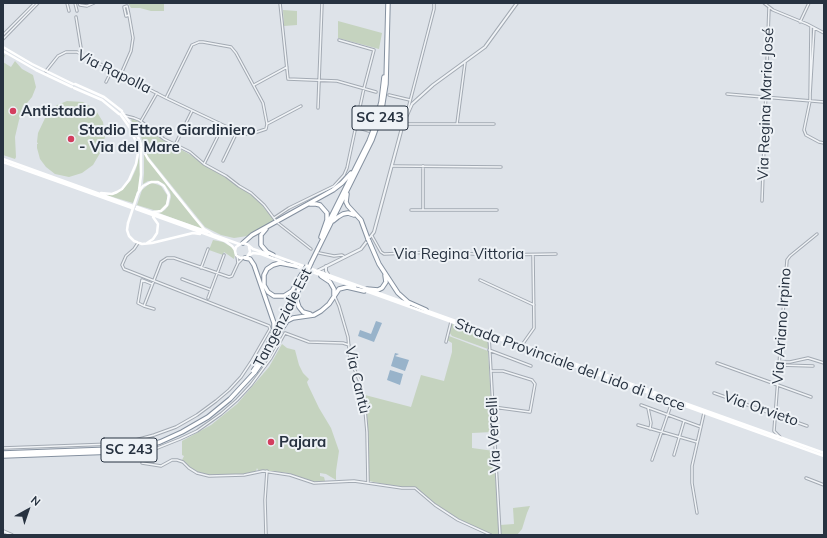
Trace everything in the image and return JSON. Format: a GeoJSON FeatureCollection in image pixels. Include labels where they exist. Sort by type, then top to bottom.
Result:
{"type":"FeatureCollection","features":[{"type":"Feature","properties":{"kind":"highway","name":"Tangenziale Est"},"geometry":{"type":"LineString","coordinates":[[261,362],[374,128],[381,102],[387,3]]}},
{"type":"Feature","properties":{"kind":"highway","name":"Tangenziale Est"},"geometry":{"type":"LineString","coordinates":[[322,237],[372,140],[379,122],[384,101],[387,70],[387,3]]}},
{"type":"Feature","properties":{"kind":"highway"},"geometry":{"type":"LineString","coordinates":[[241,244],[252,235],[276,223],[338,187],[360,159]]}},
{"type":"Feature","properties":{"kind":"highway"},"geometry":{"type":"LineString","coordinates":[[352,180],[346,197],[346,202],[349,209],[363,223],[376,257],[383,270],[402,297],[408,302],[426,310]]}},
{"type":"Feature","properties":{"kind":"highway"},"geometry":{"type":"LineString","coordinates":[[304,207],[311,204],[316,204],[320,205],[326,211],[327,220],[322,237]]}},
{"type":"Feature","properties":{"kind":"highway"},"geometry":{"type":"LineString","coordinates":[[322,237],[334,220],[341,215],[351,213],[359,218]]}},
{"type":"Feature","properties":{"kind":"highway"},"geometry":{"type":"LineString","coordinates":[[273,255],[262,247],[260,238],[264,231],[276,223]]}},
{"type":"Feature","properties":{"kind":"highway"},"geometry":{"type":"LineString","coordinates":[[245,257],[251,260],[254,265],[274,323],[274,332],[265,352]]}},
{"type":"Feature","properties":{"kind":"highway"},"geometry":{"type":"LineString","coordinates":[[296,266],[280,263],[273,265],[267,269],[264,275],[264,286],[268,292],[274,296],[284,296],[292,291],[302,278]]}},
{"type":"Feature","properties":{"kind":"highway"},"geometry":{"type":"LineString","coordinates":[[365,290],[378,290],[382,288],[386,279],[383,270]]}},
{"type":"Feature","properties":{"kind":"highway"},"geometry":{"type":"LineString","coordinates":[[321,276],[333,286],[333,298]]}},
{"type":"Feature","properties":{"kind":"highway","name":"Tangenziale Est"},"geometry":{"type":"LineString","coordinates":[[3,455],[113,452],[130,450],[160,442],[182,432],[208,417],[230,399],[261,362],[273,342],[302,278]]}},
{"type":"Feature","properties":{"kind":"highway"},"geometry":{"type":"LineString","coordinates":[[302,278],[297,295],[298,304],[305,313],[311,314],[319,312]]}},
{"type":"Feature","properties":{"kind":"highway","name":"Tangenziale Est"},"geometry":{"type":"LineString","coordinates":[[319,312],[326,307],[337,291],[344,287],[365,290]]}},
{"type":"Feature","properties":{"kind":"highway"},"geometry":{"type":"LineString","coordinates":[[273,342],[287,321],[292,318],[319,312]]}},
{"type":"Feature","properties":{"kind":"main road"},"geometry":{"type":"LineString","coordinates":[[3,47],[46,71],[104,97],[122,111],[148,158],[194,217],[204,228],[214,235]]}},
{"type":"Feature","properties":{"kind":"main road"},"geometry":{"type":"LineString","coordinates":[[3,51],[44,74],[102,100],[119,114],[135,133],[138,153],[136,167],[126,185],[114,193],[96,192]]}},
{"type":"Feature","properties":{"kind":"main road"},"geometry":{"type":"LineString","coordinates":[[73,88],[71,85],[74,84]]}},
{"type":"Feature","properties":{"kind":"main road"},"geometry":{"type":"LineString","coordinates":[[119,114],[122,114],[122,111]]}},
{"type":"Feature","properties":{"kind":"main road"},"geometry":{"type":"LineString","coordinates":[[136,142],[141,166]]}},
{"type":"Feature","properties":{"kind":"main road"},"geometry":{"type":"LineString","coordinates":[[140,144],[142,152],[141,183],[128,223],[128,233],[132,239],[142,244],[196,233],[220,239]]}},
{"type":"Feature","properties":{"kind":"main road"},"geometry":{"type":"LineString","coordinates":[[3,160],[96,192],[132,207],[3,160]]}},
{"type":"Feature","properties":{"kind":"main road"},"geometry":{"type":"LineString","coordinates":[[136,208],[159,212],[166,207],[169,200],[167,190],[158,182],[146,184],[138,193]]}},
{"type":"Feature","properties":{"kind":"main road"},"geometry":{"type":"LineString","coordinates":[[136,208],[273,255],[316,272]]}},
{"type":"Feature","properties":{"kind":"main road"},"geometry":{"type":"LineString","coordinates":[[136,208],[220,239],[230,244],[236,255],[245,257],[253,253],[261,254],[316,272]]}},
{"type":"Feature","properties":{"kind":"main road"},"geometry":{"type":"LineString","coordinates":[[136,208],[154,217],[158,224],[157,233],[154,237],[149,242],[142,244]]}},
{"type":"Feature","properties":{"kind":"main road"},"geometry":{"type":"LineString","coordinates":[[235,251],[236,247],[241,244]]}},
{"type":"Feature","properties":{"kind":"main road"},"geometry":{"type":"LineString","coordinates":[[245,257],[250,251],[249,247]]}},
{"type":"Feature","properties":{"kind":"main road","name":"Strada Provinciale del Lido di Lecce"},"geometry":{"type":"LineString","coordinates":[[316,272],[329,275],[450,322],[672,402],[782,438],[824,454]]}},
{"type":"Feature","properties":{"kind":"main road","name":"Strada Provinciale del Lido di Lecce"},"geometry":{"type":"LineString","coordinates":[[316,272],[321,276],[426,310],[824,454]]}},
{"type":"Feature","properties":{"kind":"street"},"geometry":{"type":"LineString","coordinates":[[3,35],[35,3]]}},
{"type":"Feature","properties":{"kind":"street"},"geometry":{"type":"LineString","coordinates":[[3,39],[38,3]]}},
{"type":"Feature","properties":{"kind":"street"},"geometry":{"type":"LineString","coordinates":[[67,3],[69,11]]}},
{"type":"Feature","properties":{"kind":"street"},"geometry":{"type":"LineString","coordinates":[[75,3],[77,11]]}},
{"type":"Feature","properties":{"kind":"street"},"geometry":{"type":"LineString","coordinates":[[78,3],[80,5],[87,6],[94,3]]}},
{"type":"Feature","properties":{"kind":"street"},"geometry":{"type":"LineString","coordinates":[[280,3],[288,79],[336,81],[376,92]]}},
{"type":"Feature","properties":{"kind":"street"},"geometry":{"type":"LineString","coordinates":[[318,108],[322,3]]}},
{"type":"Feature","properties":{"kind":"street"},"geometry":{"type":"LineString","coordinates":[[316,272],[361,249],[376,229],[434,9],[434,3]]}},
{"type":"Feature","properties":{"kind":"street"},"geometry":{"type":"LineString","coordinates":[[407,113],[419,96],[480,51],[490,41],[517,3]]}},
{"type":"Feature","properties":{"kind":"street"},"geometry":{"type":"LineString","coordinates":[[764,3],[769,8],[824,33]]}},
{"type":"Feature","properties":{"kind":"street"},"geometry":{"type":"LineString","coordinates":[[800,22],[809,3]]}},
{"type":"Feature","properties":{"kind":"street"},"geometry":{"type":"LineString","coordinates":[[121,74],[133,45],[133,38],[129,15],[127,6],[124,7],[126,16],[129,15]]}},
{"type":"Feature","properties":{"kind":"street","name":"Via Regina Maria José"},"geometry":{"type":"LineString","coordinates":[[762,201],[767,98],[769,8]]}},
{"type":"Feature","properties":{"kind":"street"},"geometry":{"type":"LineString","coordinates":[[76,17],[82,54]]}},
{"type":"Feature","properties":{"kind":"street"},"geometry":{"type":"LineString","coordinates":[[811,27],[810,101],[804,130],[806,135],[824,143]]}},
{"type":"Feature","properties":{"kind":"street"},"geometry":{"type":"LineString","coordinates":[[810,95],[814,28]]}},
{"type":"Feature","properties":{"kind":"street"},"geometry":{"type":"LineString","coordinates":[[274,218],[290,208],[334,186],[340,180],[347,168],[364,88],[374,50],[339,40]]}},
{"type":"Feature","properties":{"kind":"street","name":"Via Rapolla"},"geometry":{"type":"LineString","coordinates":[[46,71],[58,56],[63,53],[77,52],[166,98],[237,132],[246,135],[266,129],[267,124],[264,103],[233,49],[226,46],[199,42],[192,45],[166,98]]}},
{"type":"Feature","properties":{"kind":"street"},"geometry":{"type":"LineString","coordinates":[[457,124],[465,63]]}},
{"type":"Feature","properties":{"kind":"street"},"geometry":{"type":"LineString","coordinates":[[254,85],[287,67]]}},
{"type":"Feature","properties":{"kind":"street"},"geometry":{"type":"LineString","coordinates":[[106,82],[112,70]]}},
{"type":"Feature","properties":{"kind":"street"},"geometry":{"type":"LineString","coordinates":[[141,121],[157,93]]}},
{"type":"Feature","properties":{"kind":"street"},"geometry":{"type":"LineString","coordinates":[[727,94],[824,102]]}},
{"type":"Feature","properties":{"kind":"street"},"geometry":{"type":"LineString","coordinates":[[389,95],[410,100]]}},
{"type":"Feature","properties":{"kind":"street"},"geometry":{"type":"LineString","coordinates":[[267,124],[301,106]]}},
{"type":"Feature","properties":{"kind":"street"},"geometry":{"type":"LineString","coordinates":[[175,145],[192,110]]}},
{"type":"Feature","properties":{"kind":"street"},"geometry":{"type":"LineString","coordinates":[[126,116],[141,121],[164,140],[190,152],[204,164],[226,176],[251,193],[264,205],[276,223],[311,249]]}},
{"type":"Feature","properties":{"kind":"street"},"geometry":{"type":"LineString","coordinates":[[403,124],[494,124]]}},
{"type":"Feature","properties":{"kind":"street"},"geometry":{"type":"LineString","coordinates":[[204,164],[224,125]]}},
{"type":"Feature","properties":{"kind":"street"},"geometry":{"type":"LineString","coordinates":[[356,127],[369,131]]}},
{"type":"Feature","properties":{"kind":"street"},"geometry":{"type":"LineString","coordinates":[[223,161],[237,132]]}},
{"type":"Feature","properties":{"kind":"street"},"geometry":{"type":"LineString","coordinates":[[392,166],[501,167]]}},
{"type":"Feature","properties":{"kind":"street"},"geometry":{"type":"LineString","coordinates":[[423,166],[423,210]]}},
{"type":"Feature","properties":{"kind":"street"},"geometry":{"type":"LineString","coordinates":[[411,210],[497,210]]}},
{"type":"Feature","properties":{"kind":"street","name":"Via Ariano Irpino"},"geometry":{"type":"LineString","coordinates":[[774,431],[787,260],[817,234]]}},
{"type":"Feature","properties":{"kind":"street","name":"Via Regina Vittoria"},"geometry":{"type":"LineString","coordinates":[[370,239],[384,254],[436,252],[493,255],[556,254]]}},
{"type":"Feature","properties":{"kind":"street"},"geometry":{"type":"LineString","coordinates":[[3,448],[112,444],[132,441],[154,435],[176,427],[216,401],[241,377],[251,362],[270,330],[268,326],[124,269],[122,267],[126,255],[132,251],[138,243]]}},
{"type":"Feature","properties":{"kind":"street"},"geometry":{"type":"LineString","coordinates":[[201,268],[208,249]]}},
{"type":"Feature","properties":{"kind":"street"},"geometry":{"type":"LineString","coordinates":[[319,253],[334,256],[342,255],[345,257]]}},
{"type":"Feature","properties":{"kind":"street"},"geometry":{"type":"LineString","coordinates":[[522,345],[534,328],[533,254]]}},
{"type":"Feature","properties":{"kind":"street"},"geometry":{"type":"LineString","coordinates":[[208,298],[224,255]]}},
{"type":"Feature","properties":{"kind":"street"},"geometry":{"type":"LineString","coordinates":[[236,255],[238,263]]}},
{"type":"Feature","properties":{"kind":"street"},"geometry":{"type":"LineString","coordinates":[[144,306],[161,262],[166,258],[174,258],[231,277],[238,263],[245,257]]}},
{"type":"Feature","properties":{"kind":"street"},"geometry":{"type":"LineString","coordinates":[[326,266],[326,271],[329,275]]}},
{"type":"Feature","properties":{"kind":"street"},"geometry":{"type":"LineString","coordinates":[[138,278],[152,284]]}},
{"type":"Feature","properties":{"kind":"street"},"geometry":{"type":"LineString","coordinates":[[182,279],[211,290]]}},
{"type":"Feature","properties":{"kind":"street"},"geometry":{"type":"LineString","coordinates":[[142,280],[138,303],[154,310]]}},
{"type":"Feature","properties":{"kind":"street"},"geometry":{"type":"LineString","coordinates":[[480,280],[534,305]]}},
{"type":"Feature","properties":{"kind":"street","name":"Via Cantù"},"geometry":{"type":"LineString","coordinates":[[333,298],[337,299],[338,302],[348,337],[350,359],[360,382],[366,410],[368,482]]}},
{"type":"Feature","properties":{"kind":"street"},"geometry":{"type":"LineString","coordinates":[[446,342],[450,322]]}},
{"type":"Feature","properties":{"kind":"street"},"geometry":{"type":"LineString","coordinates":[[111,456],[128,455],[155,449],[197,430],[221,414],[252,385],[271,358],[285,333],[310,342],[343,343],[349,345]]}},
{"type":"Feature","properties":{"kind":"street","name":"Via Vercelli"},"geometry":{"type":"LineString","coordinates":[[489,336],[500,535]]}},
{"type":"Feature","properties":{"kind":"street"},"geometry":{"type":"LineString","coordinates":[[343,343],[348,337]]}},
{"type":"Feature","properties":{"kind":"street"},"geometry":{"type":"LineString","coordinates":[[490,350],[531,366]]}},
{"type":"Feature","properties":{"kind":"street"},"geometry":{"type":"LineString","coordinates":[[780,363],[808,358],[824,363]]}},
{"type":"Feature","properties":{"kind":"street"},"geometry":{"type":"LineString","coordinates":[[717,363],[811,397]]}},
{"type":"Feature","properties":{"kind":"street"},"geometry":{"type":"LineString","coordinates":[[780,363],[813,366]]}},
{"type":"Feature","properties":{"kind":"street"},"geometry":{"type":"LineString","coordinates":[[257,366],[263,369]]}},
{"type":"Feature","properties":{"kind":"street"},"geometry":{"type":"LineString","coordinates":[[491,371],[503,371],[532,380],[535,384],[530,412],[492,407]]}},
{"type":"Feature","properties":{"kind":"street","name":"Via Orvieto"},"geometry":{"type":"LineString","coordinates":[[714,393],[807,426]]}},
{"type":"Feature","properties":{"kind":"street"},"geometry":{"type":"LineString","coordinates":[[652,460],[672,402]]}},
{"type":"Feature","properties":{"kind":"street"},"geometry":{"type":"LineString","coordinates":[[641,405],[701,427]]}},
{"type":"Feature","properties":{"kind":"street"},"geometry":{"type":"LineString","coordinates":[[648,408],[652,423],[650,429]]}},
{"type":"Feature","properties":{"kind":"street"},"geometry":{"type":"LineString","coordinates":[[697,513],[692,483],[692,466],[705,412]]}},
{"type":"Feature","properties":{"kind":"street"},"geometry":{"type":"LineString","coordinates":[[674,455],[684,421]]}},
{"type":"Feature","properties":{"kind":"street"},"geometry":{"type":"LineString","coordinates":[[638,425],[697,442]]}},
{"type":"Feature","properties":{"kind":"street"},"geometry":{"type":"LineString","coordinates":[[767,433],[774,431],[782,438]]}},
{"type":"Feature","properties":{"kind":"street"},"geometry":{"type":"LineString","coordinates":[[142,463],[161,466],[172,460],[177,460],[183,462],[192,471],[208,476],[244,475],[259,471],[267,471],[290,475],[314,483],[340,481],[368,482],[402,488],[415,488],[458,520],[491,535]]}},
{"type":"Feature","properties":{"kind":"street"},"geometry":{"type":"LineString","coordinates":[[266,535],[265,500],[267,471]]}},
{"type":"Feature","properties":{"kind":"street"},"geometry":{"type":"LineString","coordinates":[[806,478],[824,484]]}},
{"type":"Feature","properties":{"kind":"street"},"geometry":{"type":"LineString","coordinates":[[3,531],[12,535]]}},
{"type":"Feature","properties":{"kind":"green space"},"geometry":{"type":"Polygon","coordinates":[[[128,3],[164,3],[164,11],[131,8],[128,3]]]}},
{"type":"Feature","properties":{"kind":"green space"},"geometry":{"type":"Polygon","coordinates":[[[283,10],[297,11],[297,25],[284,26],[283,10]]]}},
{"type":"Feature","properties":{"kind":"green space"},"geometry":{"type":"Polygon","coordinates":[[[338,21],[382,33],[379,49],[338,38],[338,21]]]}},
{"type":"Feature","properties":{"kind":"green space","name":"Antistadio"},"geometry":{"type":"Polygon","coordinates":[[[15,61],[22,69],[33,75],[36,87],[19,120],[15,137],[15,159],[3,155],[3,62],[11,67],[15,61]]]}},
{"type":"Feature","properties":{"kind":"green space","name":"Stadio Ettore Giardiniero - Via del Mare"},"geometry":{"type":"Polygon","coordinates":[[[67,101],[83,102],[95,109],[103,122],[105,136],[103,148],[93,165],[82,173],[69,177],[55,174],[46,167],[40,159],[37,148],[38,133],[47,114],[57,105],[67,101]]]}},
{"type":"Feature","properties":{"kind":"green space"},"geometry":{"type":"Polygon","coordinates":[[[132,118],[146,126],[161,139],[191,155],[209,168],[228,178],[257,199],[275,221],[247,236],[234,238],[221,235],[205,227],[147,155],[141,137],[131,120],[132,118]]]}},
{"type":"Feature","properties":{"kind":"green space"},"geometry":{"type":"Polygon","coordinates":[[[144,154],[173,193],[205,230],[159,213],[165,210],[169,205],[171,197],[170,192],[164,184],[158,181],[148,181],[143,184],[144,154]]]}},
{"type":"Feature","properties":{"kind":"green space"},"geometry":{"type":"Polygon","coordinates":[[[139,157],[139,187],[133,203],[106,195],[116,194],[131,180],[139,157]]]}},
{"type":"Feature","properties":{"kind":"green space"},"geometry":{"type":"Polygon","coordinates":[[[153,183],[161,186],[167,195],[165,207],[162,210],[157,211],[137,205],[142,190],[149,184],[153,183]]]}},
{"type":"Feature","properties":{"kind":"green space"},"geometry":{"type":"Polygon","coordinates":[[[213,240],[223,242],[233,248],[235,255],[234,259],[224,252],[223,255],[209,250],[213,240]]]}},
{"type":"Feature","properties":{"kind":"green space"},"geometry":{"type":"Polygon","coordinates":[[[452,324],[488,337],[488,349],[452,336],[449,332],[452,324]]]}},
{"type":"Feature","properties":{"kind":"green space"},"geometry":{"type":"Polygon","coordinates":[[[449,336],[488,351],[493,432],[472,433],[472,448],[494,451],[499,535],[492,535],[459,519],[431,501],[417,488],[403,488],[369,481],[367,411],[365,395],[411,407],[421,375],[444,381],[452,352],[452,343],[447,340],[449,336]]]}},
{"type":"Feature","properties":{"kind":"green space"},"geometry":{"type":"Polygon","coordinates":[[[282,344],[287,348],[295,350],[299,365],[303,373],[309,379],[307,382],[308,385],[331,428],[339,451],[336,480],[326,474],[320,473],[320,476],[324,477],[325,481],[308,481],[288,473],[258,470],[257,468],[256,471],[246,474],[214,476],[203,475],[189,467],[182,460],[184,456],[182,455],[182,441],[211,425],[237,404],[269,367],[282,344]]]}},
{"type":"Feature","properties":{"kind":"green space"},"geometry":{"type":"Polygon","coordinates":[[[530,506],[522,529],[517,535],[501,535],[500,525],[514,524],[513,508],[530,506]]]}},
{"type":"Feature","properties":{"kind":"water"},"geometry":{"type":"Polygon","coordinates":[[[376,321],[382,323],[374,342],[358,336],[360,330],[371,334],[376,321]]]}},
{"type":"Feature","properties":{"kind":"water"},"geometry":{"type":"Polygon","coordinates":[[[395,353],[399,354],[395,356],[409,360],[405,371],[391,366],[395,353]]]}},
{"type":"Feature","properties":{"kind":"water"},"geometry":{"type":"Polygon","coordinates":[[[390,370],[403,374],[400,385],[387,380],[390,370]]]}},
{"type":"Feature","properties":{"kind":"place","name":"Antistadio"},"geometry":{"type":"Point","coordinates":[13,111]}},
{"type":"Feature","properties":{"kind":"place","name":"Stadio Ettore Giardiniero - Via del Mare"},"geometry":{"type":"Point","coordinates":[71,139]}},
{"type":"Feature","properties":{"kind":"place","name":"Pajara"},"geometry":{"type":"Point","coordinates":[271,442]}}]}
